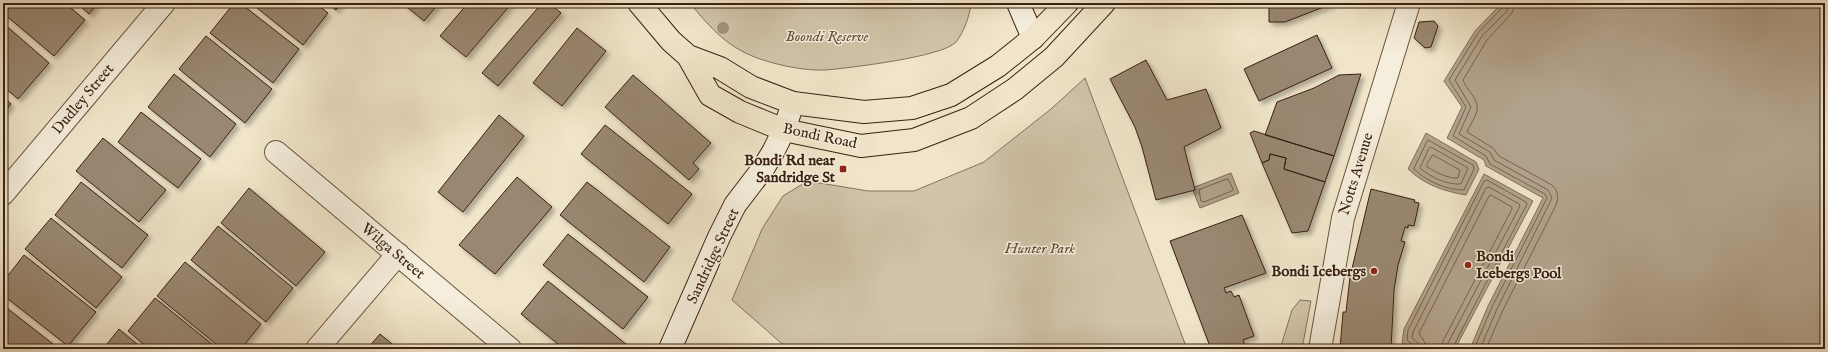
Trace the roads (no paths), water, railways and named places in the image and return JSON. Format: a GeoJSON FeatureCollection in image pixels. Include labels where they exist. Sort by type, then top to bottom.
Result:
{"type":"FeatureCollection","features":[{"type":"Feature","properties":{"kind":"main road","name":"Bondi Road"},"geometry":{"type":"LineString","coordinates":[[639,3],[671,40],[688,56],[710,95],[740,112],[784,130],[861,146],[914,140],[971,118],[1015,89],[1054,57],[1104,3]]}},
{"type":"Feature","properties":{"kind":"main road","name":"Bondi Road"},"geometry":{"type":"LineString","coordinates":[[688,56],[720,68],[751,86],[793,103],[864,112],[912,108],[951,95],[998,66],[1033,38],[1066,3]]}},
{"type":"Feature","properties":{"kind":"street","name":"Dudley Street"},"geometry":{"type":"LineString","coordinates":[[3,194],[164,3]]}},
{"type":"Feature","properties":{"kind":"street"},"geometry":{"type":"LineString","coordinates":[[1018,3],[1033,38]]}},
{"type":"Feature","properties":{"kind":"street","name":"Notts Avenue"},"geometry":{"type":"LineString","coordinates":[[1320,349],[1343,218],[1409,3]]}},
{"type":"Feature","properties":{"kind":"street","name":"Sandridge Street"},"geometry":{"type":"LineString","coordinates":[[670,349],[719,237],[735,205],[764,167],[784,130],[793,103]]}},
{"type":"Feature","properties":{"kind":"street","name":"Wilga Street"},"geometry":{"type":"LineString","coordinates":[[276,152],[510,349]]}},
{"type":"Feature","properties":{"kind":"street"},"geometry":{"type":"LineString","coordinates":[[317,349],[398,254]]}},
{"type":"Feature","properties":{"kind":"water"},"geometry":{"type":"Polygon","coordinates":[[[1502,3],[1825,3],[1825,349],[1470,349],[1488,306],[1543,198],[1486,166],[1484,160],[1447,138],[1462,107],[1444,81],[1475,31],[1502,3]]]}},
{"type":"Feature","properties":{"kind":"water"},"geometry":{"type":"Polygon","coordinates":[[[1426,133],[1476,162],[1479,169],[1466,195],[1450,192],[1428,183],[1414,175],[1408,169],[1426,133]]]}},
{"type":"Feature","properties":{"kind":"water"},"geometry":{"type":"Polygon","coordinates":[[[1231,173],[1239,193],[1200,208],[1192,188],[1231,173]]]}},
{"type":"Feature","properties":{"kind":"water","name":"Bondi Icebergs Pool"},"geometry":{"type":"Polygon","coordinates":[[[1484,174],[1533,201],[1455,349],[1413,349],[1402,343],[1404,329],[1484,174]]]}},
{"type":"Feature","properties":{"kind":"place","name":"Bondi Rd near Sandridge St"},"geometry":{"type":"Point","coordinates":[843,169]}},
{"type":"Feature","properties":{"kind":"place","name":"Bondi Icebergs Pool"},"geometry":{"type":"Point","coordinates":[1468,265]}},
{"type":"Feature","properties":{"kind":"place","name":"Bondi Icebergs"},"geometry":{"type":"Point","coordinates":[1374,271]}},
{"type":"Feature","properties":{"kind":"park label","name":"Boondi Reserve"},"geometry":{"type":"Point","coordinates":[827,36]}},
{"type":"Feature","properties":{"kind":"park label","name":"Hunter Park"},"geometry":{"type":"Point","coordinates":[1040,248]}}]}
